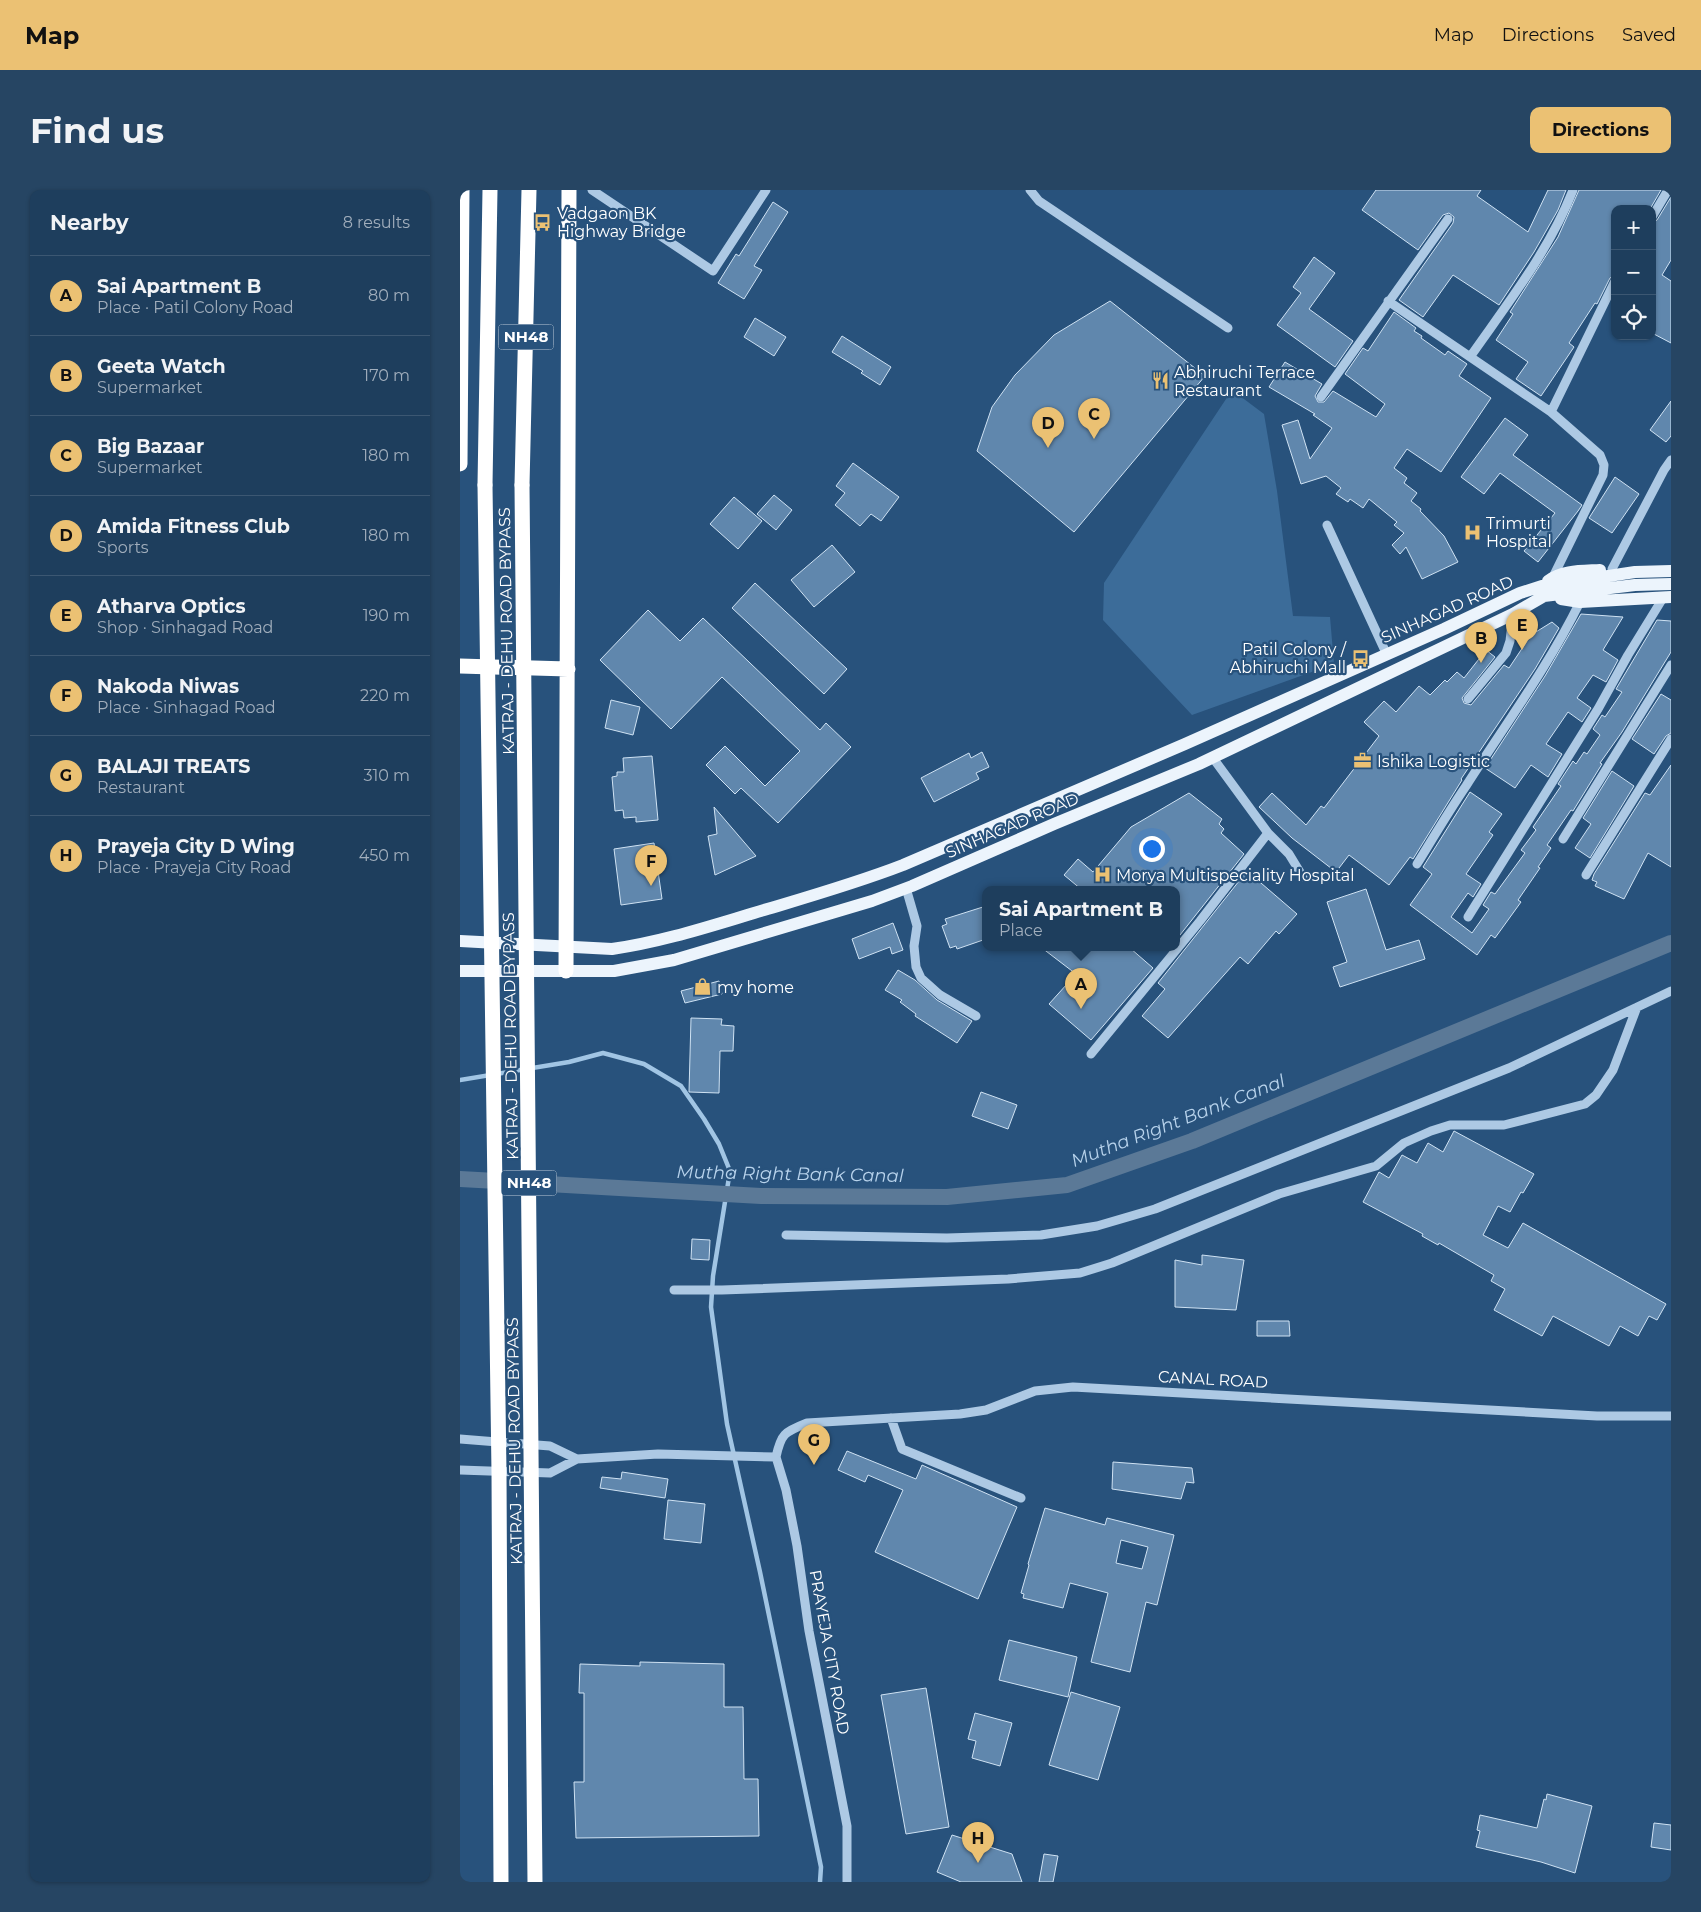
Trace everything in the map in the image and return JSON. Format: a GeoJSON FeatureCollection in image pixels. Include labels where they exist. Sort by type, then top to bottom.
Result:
{"type":"FeatureCollection","features":[{"type":"Feature","properties":{"kind":"highway"},"geometry":{"type":"LineString","coordinates":[[460,464],[462,190]]}},
{"type":"Feature","properties":{"kind":"highway","name":"KATRAJ - DEHU ROAD BYPASS"},"geometry":{"type":"LineString","coordinates":[[490,190],[485,486],[499,1472],[502,1882]]}},
{"type":"Feature","properties":{"kind":"highway","name":"KATRAJ - DEHU ROAD BYPASS"},"geometry":{"type":"LineString","coordinates":[[529,190],[522,485],[535,1882]]}},
{"type":"Feature","properties":{"kind":"highway"},"geometry":{"type":"LineString","coordinates":[[566,971],[569,190]]}},
{"type":"Feature","properties":{"kind":"highway"},"geometry":{"type":"LineString","coordinates":[[460,666],[568,669]]}},
{"type":"Feature","properties":{"kind":"main road"},"geometry":{"type":"LineString","coordinates":[[1543,591],[1553,577],[1568,572],[1671,564]]}},
{"type":"Feature","properties":{"kind":"main road"},"geometry":{"type":"LineString","coordinates":[[1543,591],[1635,579],[1671,571]]}},
{"type":"Feature","properties":{"kind":"main road"},"geometry":{"type":"LineString","coordinates":[[1635,579],[1671,584]]}},
{"type":"Feature","properties":{"kind":"main road"},"geometry":{"type":"LineString","coordinates":[[1543,591],[1580,602],[1667,597]]}},
{"type":"Feature","properties":{"kind":"main road","name":"SINHAGAD ROAD"},"geometry":{"type":"LineString","coordinates":[[460,941],[612,949],[668,938],[865,880],[1184,744],[1387,655],[1520,593],[1543,591]]}},
{"type":"Feature","properties":{"kind":"main road","name":"SINHAGAD ROAD"},"geometry":{"type":"LineString","coordinates":[[460,971],[614,971],[674,960],[872,901],[1213,758],[1512,614],[1543,591]]}},
{"type":"Feature","properties":{"kind":"street"},"geometry":{"type":"LineString","coordinates":[[592,190],[713,271],[766,190]]}},
{"type":"Feature","properties":{"kind":"street"},"geometry":{"type":"LineString","coordinates":[[1030,190],[1039,201],[1228,328]]}},
{"type":"Feature","properties":{"kind":"street"},"geometry":{"type":"LineString","coordinates":[[1470,357],[1524,280],[1565,210],[1573,190]]}},
{"type":"Feature","properties":{"kind":"street"},"geometry":{"type":"LineString","coordinates":[[1656,210],[1668,190]]}},
{"type":"Feature","properties":{"kind":"street"},"geometry":{"type":"LineString","coordinates":[[1321,397],[1448,219]]}},
{"type":"Feature","properties":{"kind":"street"},"geometry":{"type":"LineString","coordinates":[[1551,412],[1611,289]]}},
{"type":"Feature","properties":{"kind":"street"},"geometry":{"type":"LineString","coordinates":[[1388,301],[1551,412],[1600,455],[1604,465],[1602,475],[1553,577]]}},
{"type":"Feature","properties":{"kind":"street"},"geometry":{"type":"LineString","coordinates":[[1612,569],[1671,460]]}},
{"type":"Feature","properties":{"kind":"street"},"geometry":{"type":"LineString","coordinates":[[1327,525],[1387,655]]}},
{"type":"Feature","properties":{"kind":"street"},"geometry":{"type":"LineString","coordinates":[[1468,917],[1598,708],[1628,655],[1667,597]]}},
{"type":"Feature","properties":{"kind":"street"},"geometry":{"type":"LineString","coordinates":[[1417,864],[1466,785],[1529,693],[1580,602]]}},
{"type":"Feature","properties":{"kind":"street"},"geometry":{"type":"LineString","coordinates":[[1468,699],[1506,653],[1510,641],[1512,614]]}},
{"type":"Feature","properties":{"kind":"street"},"geometry":{"type":"LineString","coordinates":[[1563,839],[1671,665]]}},
{"type":"Feature","properties":{"kind":"street"},"geometry":{"type":"LineString","coordinates":[[1586,875],[1671,739]]}},
{"type":"Feature","properties":{"kind":"street"},"geometry":{"type":"LineString","coordinates":[[1213,758],[1268,834],[1290,854],[1303,877]]}},
{"type":"Feature","properties":{"kind":"street"},"geometry":{"type":"LineString","coordinates":[[1180,945],[1268,834]]}},
{"type":"Feature","properties":{"kind":"street"},"geometry":{"type":"LineString","coordinates":[[906,888],[917,926],[914,946],[916,967],[921,978],[940,995],[976,1016]]}},
{"type":"Feature","properties":{"kind":"street"},"geometry":{"type":"LineString","coordinates":[[1091,1054],[1175,951]]}},
{"type":"Feature","properties":{"kind":"street"},"geometry":{"type":"LineString","coordinates":[[786,1235],[956,1238],[1041,1235],[1097,1226],[1155,1209],[1491,1076],[1671,991]]}},
{"type":"Feature","properties":{"kind":"street"},"geometry":{"type":"LineString","coordinates":[[674,1290],[722,1290],[1008,1279],[1080,1273],[1112,1263],[1279,1194],[1376,1166],[1404,1143],[1431,1131],[1450,1126],[1504,1125],[1585,1104],[1596,1095],[1613,1070],[1637,1007]]}},
{"type":"Feature","properties":{"kind":"street","name":"CANAL ROAD"},"geometry":{"type":"LineString","coordinates":[[776,1457],[780,1438],[792,1429],[806,1424],[960,1414],[986,1410],[1035,1391],[1072,1387],[1597,1416],[1671,1416]]}},
{"type":"Feature","properties":{"kind":"street"},"geometry":{"type":"LineString","coordinates":[[891,1418],[902,1449],[1021,1498]]}},
{"type":"Feature","properties":{"kind":"street"},"geometry":{"type":"LineString","coordinates":[[460,1439],[550,1446],[577,1459]]}},
{"type":"Feature","properties":{"kind":"street"},"geometry":{"type":"LineString","coordinates":[[460,1470],[550,1473],[577,1459],[658,1454],[776,1457]]}},
{"type":"Feature","properties":{"kind":"street","name":"PRAYEJA CITY ROAD"},"geometry":{"type":"LineString","coordinates":[[776,1457],[786,1490],[797,1546],[809,1631],[846,1826],[847,1882]]}},
{"type":"Feature","properties":{"kind":"shaded area"},"geometry":{"type":"Polygon","coordinates":[[[1232,390],[1264,414],[1277,491],[1293,616],[1330,617],[1334,664],[1192,715],[1103,620],[1104,583],[1232,390]]]}},
{"type":"Feature","properties":{"kind":"building"},"geometry":{"type":"Polygon","coordinates":[[[1376,190],[1481,190],[1477,196],[1528,232],[1548,190],[1566,190],[1558,210],[1534,252],[1499,305],[1453,275],[1423,317],[1399,300],[1453,223],[1454,217],[1449,213],[1443,215],[1418,250],[1362,210],[1376,190]]]}},
{"type":"Feature","properties":{"kind":"building"},"geometry":{"type":"Polygon","coordinates":[[[1579,190],[1661,190],[1652,205],[1611,205],[1611,277],[1597,304],[1595,303],[1569,343],[1574,347],[1541,396],[1516,379],[1528,362],[1496,340],[1513,314],[1510,312],[1558,237],[1579,190]]]}},
{"type":"Feature","properties":{"kind":"building"},"geometry":{"type":"Polygon","coordinates":[[[1671,197],[1671,260],[1662,275],[1671,281],[1671,343],[1656,335],[1657,220],[1671,197]]]}},
{"type":"Feature","properties":{"kind":"building"},"geometry":{"type":"Polygon","coordinates":[[[773,202],[788,212],[754,266],[762,270],[744,299],[718,283],[736,254],[739,256],[773,202]]]}},
{"type":"Feature","properties":{"kind":"building"},"geometry":{"type":"Polygon","coordinates":[[[1314,257],[1335,273],[1309,309],[1353,341],[1335,367],[1277,325],[1301,293],[1293,287],[1314,257]]]}},
{"type":"Feature","properties":{"kind":"building"},"geometry":{"type":"Polygon","coordinates":[[[1110,301],[1205,376],[1074,532],[977,451],[992,407],[1015,375],[1054,335],[1110,301]]]}},
{"type":"Feature","properties":{"kind":"building"},"geometry":{"type":"Polygon","coordinates":[[[1394,312],[1416,328],[1414,331],[1422,336],[1421,338],[1445,355],[1448,351],[1467,364],[1459,376],[1491,398],[1441,472],[1407,449],[1394,468],[1407,478],[1404,483],[1417,493],[1411,501],[1421,509],[1420,511],[1444,536],[1458,562],[1422,579],[1406,547],[1400,554],[1392,545],[1404,533],[1394,525],[1397,522],[1369,499],[1363,508],[1350,499],[1348,502],[1336,494],[1341,488],[1326,476],[1301,484],[1282,425],[1298,420],[1310,459],[1332,428],[1313,415],[1315,414],[1269,387],[1285,362],[1322,384],[1315,396],[1318,402],[1324,402],[1333,391],[1376,417],[1385,404],[1345,374],[1363,348],[1368,351],[1394,312]]]}},
{"type":"Feature","properties":{"kind":"building"},"geometry":{"type":"Polygon","coordinates":[[[755,318],[786,337],[774,356],[744,337],[755,318]]]}},
{"type":"Feature","properties":{"kind":"building"},"geometry":{"type":"Polygon","coordinates":[[[842,336],[891,367],[880,385],[861,373],[863,371],[832,352],[842,336]]]}},
{"type":"Feature","properties":{"kind":"building"},"geometry":{"type":"Polygon","coordinates":[[[1671,401],[1671,436],[1666,442],[1650,430],[1671,401]]]}},
{"type":"Feature","properties":{"kind":"building"},"geometry":{"type":"Polygon","coordinates":[[[1505,418],[1528,435],[1513,455],[1582,505],[1538,562],[1524,551],[1555,513],[1500,473],[1484,494],[1461,477],[1505,418]]]}},
{"type":"Feature","properties":{"kind":"building"},"geometry":{"type":"Polygon","coordinates":[[[853,463],[899,497],[881,521],[871,514],[860,526],[835,505],[845,493],[836,486],[853,463]]]}},
{"type":"Feature","properties":{"kind":"building"},"geometry":{"type":"Polygon","coordinates":[[[1615,477],[1639,494],[1612,533],[1589,518],[1615,477]]]}},
{"type":"Feature","properties":{"kind":"building"},"geometry":{"type":"Polygon","coordinates":[[[774,495],[792,510],[776,530],[757,514],[774,495]]]}},
{"type":"Feature","properties":{"kind":"building"},"geometry":{"type":"Polygon","coordinates":[[[734,497],[762,521],[738,549],[710,524],[734,497]]]}},
{"type":"Feature","properties":{"kind":"building"},"geometry":{"type":"Polygon","coordinates":[[[832,545],[855,572],[814,607],[791,580],[832,545]]]}},
{"type":"Feature","properties":{"kind":"building"},"geometry":{"type":"Polygon","coordinates":[[[755,583],[847,669],[824,694],[732,608],[755,583]]]}},
{"type":"Feature","properties":{"kind":"building"},"geometry":{"type":"Polygon","coordinates":[[[648,610],[680,641],[703,618],[820,730],[826,723],[851,747],[778,823],[741,788],[735,794],[706,765],[725,746],[765,786],[800,751],[722,677],[671,729],[600,660],[648,610]]]}},
{"type":"Feature","properties":{"kind":"building"},"geometry":{"type":"Polygon","coordinates":[[[1581,614],[1623,617],[1603,650],[1618,660],[1606,682],[1593,675],[1577,698],[1591,708],[1582,722],[1568,712],[1546,744],[1562,754],[1548,777],[1531,765],[1515,788],[1485,768],[1545,676],[1581,614]]]}},
{"type":"Feature","properties":{"kind":"building"},"geometry":{"type":"Polygon","coordinates":[[[1657,620],[1671,621],[1671,652],[1622,732],[1600,763],[1602,764],[1573,811],[1571,810],[1547,845],[1551,848],[1518,900],[1521,902],[1495,938],[1491,935],[1477,955],[1410,905],[1432,874],[1423,867],[1470,792],[1502,814],[1489,832],[1493,835],[1466,874],[1481,884],[1473,897],[1468,893],[1451,917],[1472,933],[1489,909],[1483,905],[1491,892],[1495,894],[1525,853],[1521,850],[1536,830],[1533,827],[1561,786],[1558,784],[1573,761],[1576,764],[1584,752],[1587,754],[1600,735],[1593,729],[1602,715],[1605,717],[1622,692],[1616,689],[1657,620]]]}},
{"type":"Feature","properties":{"kind":"building"},"geometry":{"type":"Polygon","coordinates":[[[1552,622],[1559,628],[1535,669],[1461,779],[1413,859],[1410,857],[1389,885],[1349,855],[1336,872],[1292,838],[1259,807],[1272,793],[1306,825],[1321,806],[1324,808],[1379,736],[1364,722],[1384,701],[1396,712],[1419,686],[1430,695],[1445,680],[1447,682],[1457,672],[1464,678],[1486,650],[1495,657],[1462,698],[1464,703],[1471,705],[1504,665],[1509,668],[1531,635],[1552,622]]]}},
{"type":"Feature","properties":{"kind":"building"},"geometry":{"type":"Polygon","coordinates":[[[1661,694],[1671,700],[1671,733],[1666,736],[1654,754],[1632,739],[1661,694]]]}},
{"type":"Feature","properties":{"kind":"building"},"geometry":{"type":"Polygon","coordinates":[[[611,700],[640,707],[633,735],[605,728],[611,700]]]}},
{"type":"Feature","properties":{"kind":"building"},"geometry":{"type":"Polygon","coordinates":[[[982,752],[989,767],[976,773],[979,779],[934,802],[921,778],[969,753],[971,758],[982,752]]]}},
{"type":"Feature","properties":{"kind":"building"},"geometry":{"type":"Polygon","coordinates":[[[652,756],[658,820],[636,822],[636,817],[624,818],[623,810],[615,811],[612,777],[617,776],[617,772],[624,772],[623,758],[652,756]]]}},
{"type":"Feature","properties":{"kind":"building"},"geometry":{"type":"Polygon","coordinates":[[[1671,765],[1671,867],[1648,853],[1624,899],[1595,886],[1597,882],[1592,880],[1594,874],[1645,793],[1650,795],[1671,765]]]}},
{"type":"Feature","properties":{"kind":"building"},"geometry":{"type":"Polygon","coordinates":[[[1612,771],[1634,786],[1590,858],[1575,848],[1591,824],[1583,818],[1612,771]]]}},
{"type":"Feature","properties":{"kind":"building"},"geometry":{"type":"Polygon","coordinates":[[[1189,793],[1222,819],[1219,824],[1224,829],[1221,833],[1244,854],[1180,935],[1180,886],[1077,886],[1064,875],[1078,859],[1093,872],[1131,827],[1189,793]]]}},
{"type":"Feature","properties":{"kind":"building"},"geometry":{"type":"Polygon","coordinates":[[[714,807],[756,856],[715,875],[708,836],[717,834],[714,807]]]}},
{"type":"Feature","properties":{"kind":"building"},"geometry":{"type":"Polygon","coordinates":[[[654,843],[662,899],[621,905],[614,849],[654,843]]]}},
{"type":"Feature","properties":{"kind":"building"},"geometry":{"type":"Polygon","coordinates":[[[1247,871],[1297,914],[1279,934],[1276,931],[1248,964],[1240,957],[1168,1038],[1142,1016],[1165,989],[1158,983],[1247,871]]]}},
{"type":"Feature","properties":{"kind":"building"},"geometry":{"type":"Polygon","coordinates":[[[1366,889],[1386,950],[1419,940],[1425,959],[1340,987],[1333,967],[1347,962],[1327,902],[1366,889]]]}},
{"type":"Feature","properties":{"kind":"building"},"geometry":{"type":"Polygon","coordinates":[[[982,907],[982,940],[957,949],[956,946],[950,948],[942,926],[947,924],[945,919],[982,907]]]}},
{"type":"Feature","properties":{"kind":"building"},"geometry":{"type":"Polygon","coordinates":[[[893,923],[903,950],[892,954],[890,947],[859,959],[852,939],[893,923]]]}},
{"type":"Feature","properties":{"kind":"building"},"geometry":{"type":"Polygon","coordinates":[[[1046,951],[1133,951],[1153,968],[1091,1040],[1049,1004],[1076,974],[1046,951]]]}},
{"type":"Feature","properties":{"kind":"building"},"geometry":{"type":"Polygon","coordinates":[[[898,970],[915,980],[937,1000],[972,1021],[957,1043],[915,1016],[916,1014],[900,1002],[902,1000],[885,990],[898,970]]]}},
{"type":"Feature","properties":{"kind":"building"},"geometry":{"type":"Polygon","coordinates":[[[719,981],[722,994],[685,1003],[681,991],[719,981]]]}},
{"type":"Feature","properties":{"kind":"building"},"geometry":{"type":"Polygon","coordinates":[[[691,1018],[722,1019],[721,1025],[734,1026],[733,1051],[720,1051],[719,1093],[689,1092],[691,1018]]]}},
{"type":"Feature","properties":{"kind":"building"},"geometry":{"type":"Polygon","coordinates":[[[981,1092],[1017,1105],[1008,1129],[972,1116],[981,1092]]]}},
{"type":"Feature","properties":{"kind":"building"},"geometry":{"type":"Polygon","coordinates":[[[1454,1131],[1534,1174],[1510,1212],[1498,1206],[1483,1235],[1508,1248],[1523,1223],[1666,1304],[1657,1320],[1649,1316],[1638,1336],[1620,1326],[1609,1346],[1553,1316],[1542,1336],[1494,1310],[1505,1289],[1491,1281],[1494,1275],[1363,1202],[1379,1172],[1389,1178],[1402,1155],[1417,1163],[1428,1143],[1443,1152],[1454,1131]]]}},
{"type":"Feature","properties":{"kind":"building"},"geometry":{"type":"Polygon","coordinates":[[[692,1239],[710,1240],[709,1260],[691,1259],[692,1239]]]}},
{"type":"Feature","properties":{"kind":"building"},"geometry":{"type":"Polygon","coordinates":[[[1202,1255],[1244,1260],[1236,1310],[1175,1307],[1175,1260],[1202,1265],[1202,1255]]]}},
{"type":"Feature","properties":{"kind":"building"},"geometry":{"type":"Polygon","coordinates":[[[1257,1321],[1289,1321],[1290,1336],[1257,1336],[1257,1321]]]}},
{"type":"Feature","properties":{"kind":"building"},"geometry":{"type":"Polygon","coordinates":[[[847,1451],[916,1479],[922,1465],[1017,1507],[978,1599],[875,1552],[903,1490],[868,1475],[865,1482],[838,1470],[847,1451]]]}},
{"type":"Feature","properties":{"kind":"building"},"geometry":{"type":"Polygon","coordinates":[[[1113,1462],[1192,1468],[1194,1483],[1186,1482],[1181,1499],[1112,1489],[1113,1462]]]}},
{"type":"Feature","properties":{"kind":"building"},"geometry":{"type":"Polygon","coordinates":[[[622,1472],[668,1479],[665,1498],[600,1488],[602,1477],[621,1479],[622,1472]]]}},
{"type":"Feature","properties":{"kind":"building"},"geometry":{"type":"Polygon","coordinates":[[[668,1500],[705,1504],[701,1543],[664,1539],[668,1500]]]}},
{"type":"Feature","properties":{"kind":"building"},"geometry":{"type":"Polygon","coordinates":[[[1045,1508],[1105,1525],[1107,1518],[1174,1535],[1157,1605],[1146,1602],[1130,1672],[1091,1662],[1108,1593],[1070,1583],[1063,1608],[1023,1598],[1024,1594],[1021,1593],[1045,1508]],[[1121,1540],[1116,1563],[1142,1569],[1148,1547],[1121,1540]]]}},
{"type":"Feature","properties":{"kind":"building"},"geometry":{"type":"Polygon","coordinates":[[[1009,1640],[1077,1657],[1068,1697],[999,1680],[1009,1640]]]}},
{"type":"Feature","properties":{"kind":"building"},"geometry":{"type":"Polygon","coordinates":[[[640,1662],[724,1664],[724,1707],[743,1707],[744,1779],[758,1779],[759,1836],[576,1838],[574,1782],[584,1782],[584,1693],[579,1693],[580,1664],[640,1666],[640,1662]]]}},
{"type":"Feature","properties":{"kind":"building"},"geometry":{"type":"Polygon","coordinates":[[[926,1688],[949,1827],[906,1834],[881,1695],[926,1688]]]}},
{"type":"Feature","properties":{"kind":"building"},"geometry":{"type":"Polygon","coordinates":[[[1071,1692],[1120,1707],[1098,1780],[1049,1765],[1071,1692]]]}},
{"type":"Feature","properties":{"kind":"building"},"geometry":{"type":"Polygon","coordinates":[[[975,1713],[1012,1723],[1000,1766],[972,1758],[976,1741],[968,1739],[975,1713]]]}},
{"type":"Feature","properties":{"kind":"building"},"geometry":{"type":"Polygon","coordinates":[[[1547,1794],[1592,1806],[1575,1873],[1541,1862],[1476,1847],[1480,1831],[1477,1830],[1480,1815],[1537,1828],[1547,1794]]]}},
{"type":"Feature","properties":{"kind":"building"},"geometry":{"type":"Polygon","coordinates":[[[1654,1823],[1671,1825],[1671,1850],[1651,1847],[1654,1823]]]}},
{"type":"Feature","properties":{"kind":"building"},"geometry":{"type":"Polygon","coordinates":[[[952,1835],[1012,1854],[1022,1882],[961,1882],[937,1872],[952,1835]]]}},
{"type":"Feature","properties":{"kind":"building"},"geometry":{"type":"Polygon","coordinates":[[[1044,1854],[1058,1856],[1053,1882],[1039,1882],[1044,1854]]]}},
{"type":"Feature","properties":{"kind":"waterway","name":"Mutha Right Bank Canal"},"geometry":{"type":"LineString","coordinates":[[460,1179],[761,1196],[947,1197],[1067,1185],[1192,1141],[1671,943]]}},
{"type":"Feature","properties":{"kind":"waterway"},"geometry":{"type":"LineString","coordinates":[[460,1080],[569,1062],[603,1053],[644,1064],[681,1086],[719,1144],[730,1171],[713,1276],[711,1307],[727,1424],[760,1572],[821,1867],[820,1882]]}},
{"type":"Feature","properties":{"kind":"place","name":"Vadgaon BK Highway Bridge"},"geometry":{"type":"Point","coordinates":[543,222]}},
{"type":"Feature","properties":{"kind":"place","name":"Abhiruchi Terrace Restaurant"},"geometry":{"type":"Point","coordinates":[1160,381]}},
{"type":"Feature","properties":{"kind":"place","name":"Big Bazaar"},"geometry":{"type":"Point","coordinates":[1094,439]}},
{"type":"Feature","properties":{"kind":"place","name":"Amida Fitness Club"},"geometry":{"type":"Point","coordinates":[1048,448]}},
{"type":"Feature","properties":{"kind":"place","name":"Trimurti Hospital"},"geometry":{"type":"Point","coordinates":[1472,532]}},
{"type":"Feature","properties":{"kind":"place","name":"Atharva Optics"},"geometry":{"type":"Point","coordinates":[1522,650]}},
{"type":"Feature","properties":{"kind":"place","name":"Patil Colony / Abhiruchi Mall"},"geometry":{"type":"Point","coordinates":[1360,658]}},
{"type":"Feature","properties":{"kind":"place","name":"Geeta Watch"},"geometry":{"type":"Point","coordinates":[1481,663]}},
{"type":"Feature","properties":{"kind":"place","name":"Ishika Logistic"},"geometry":{"type":"Point","coordinates":[1363,761]}},
{"type":"Feature","properties":{"kind":"place","name":"Morya Multispeciality Hospital"},"geometry":{"type":"Point","coordinates":[1102,875]}},
{"type":"Feature","properties":{"kind":"place","name":"Nakoda Niwas"},"geometry":{"type":"Point","coordinates":[651,886]}},
{"type":"Feature","properties":{"kind":"place","name":"my home"},"geometry":{"type":"Point","coordinates":[703,987]}},
{"type":"Feature","properties":{"kind":"place","name":"Sai Apartment B"},"geometry":{"type":"Point","coordinates":[1081,1009]}},
{"type":"Feature","properties":{"kind":"place","name":"BALAJI TREATS"},"geometry":{"type":"Point","coordinates":[814,1465]}},
{"type":"Feature","properties":{"kind":"place","name":"Prayeja City D Wing"},"geometry":{"type":"Point","coordinates":[978,1863]}}]}
